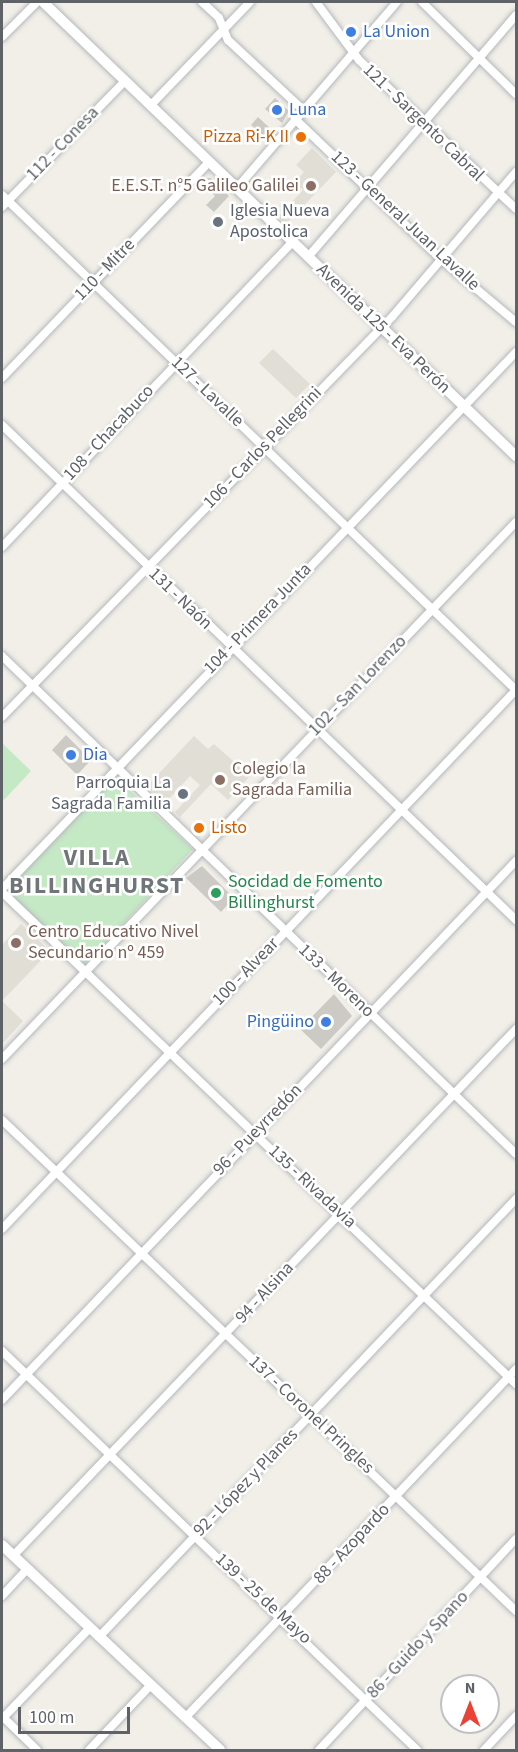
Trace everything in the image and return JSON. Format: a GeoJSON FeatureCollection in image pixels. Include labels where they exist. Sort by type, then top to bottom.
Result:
{"type":"FeatureCollection","features":[{"type":"Feature","properties":{"kind":"main road","name":"Avenida 125 - Eva Perón"},"geometry":{"type":"LineString","coordinates":[[43,2],[380,328],[516,456]]}},
{"type":"Feature","properties":{"kind":"main road"},"geometry":{"type":"LineString","coordinates":[[2,1545],[151,1685],[213,1748]]}},
{"type":"Feature","properties":{"kind":"street"},"geometry":{"type":"LineString","coordinates":[[2,38],[37,2]]}},
{"type":"Feature","properties":{"kind":"street"},"geometry":{"type":"LineString","coordinates":[[202,2],[219,18],[223,30],[303,110]]}},
{"type":"Feature","properties":{"kind":"street"},"geometry":{"type":"LineString","coordinates":[[150,106],[250,2]]}},
{"type":"Feature","properties":{"kind":"street","name":"121 - Sargento Cabral"},"geometry":{"type":"LineString","coordinates":[[316,2],[354,51],[497,194],[516,208]]}},
{"type":"Feature","properties":{"kind":"street"},"geometry":{"type":"LineString","coordinates":[[237,188],[397,2]]}},
{"type":"Feature","properties":{"kind":"street"},"geometry":{"type":"LineString","coordinates":[[422,2],[516,94]]}},
{"type":"Feature","properties":{"kind":"street"},"geometry":{"type":"LineString","coordinates":[[308,257],[370,188],[516,15]]}},
{"type":"Feature","properties":{"kind":"street","name":"112 - Conesa"},"geometry":{"type":"LineString","coordinates":[[4,201],[124,82]]}},
{"type":"Feature","properties":{"kind":"street","name":"123 - General Juan Lavalle"},"geometry":{"type":"LineString","coordinates":[[295,120],[370,188],[442,260],[516,322]]}},
{"type":"Feature","properties":{"kind":"street","name":"110 - Mitre"},"geometry":{"type":"LineString","coordinates":[[2,378],[209,162]]}},
{"type":"Feature","properties":{"kind":"street","name":"106 - Carlos Pellegrini"},"geometry":{"type":"LineString","coordinates":[[2,717],[380,328],[442,260],[516,172]]}},
{"type":"Feature","properties":{"kind":"street","name":"127 - Lavalle"},"geometry":{"type":"LineString","coordinates":[[4,201],[93,282],[516,690]]}},
{"type":"Feature","properties":{"kind":"street","name":"108 - Chacabuco"},"geometry":{"type":"LineString","coordinates":[[2,547],[292,242]]}},
{"type":"Feature","properties":{"kind":"street","name":"104 - Primera Junta"},"geometry":{"type":"LineString","coordinates":[[2,891],[346,526],[516,352]]}},
{"type":"Feature","properties":{"kind":"street","name":"131 - Naón"},"geometry":{"type":"LineString","coordinates":[[2,425],[314,730],[516,920]]}},
{"type":"Feature","properties":{"kind":"street","name":"102 - San Lorenzo"},"geometry":{"type":"LineString","coordinates":[[2,1059],[314,730],[516,522]]}},
{"type":"Feature","properties":{"kind":"street","name":"133 - Moreno"},"geometry":{"type":"LineString","coordinates":[[2,656],[516,1154]]}},
{"type":"Feature","properties":{"kind":"street","name":"100 - Alvear"},"geometry":{"type":"LineString","coordinates":[[2,1229],[516,690]]}},
{"type":"Feature","properties":{"kind":"street","name":"96 - Pueyrredón"},"geometry":{"type":"LineString","coordinates":[[2,1400],[516,861]]}},
{"type":"Feature","properties":{"kind":"street","name":"135 - Rivadavia"},"geometry":{"type":"LineString","coordinates":[[2,891],[516,1384]]}},
{"type":"Feature","properties":{"kind":"street","name":"94 - Alsina"},"geometry":{"type":"LineString","coordinates":[[13,1556],[516,1029]]}},
{"type":"Feature","properties":{"kind":"street","name":"137 - Coronel Pringles"},"geometry":{"type":"LineString","coordinates":[[2,1120],[516,1611]]}},
{"type":"Feature","properties":{"kind":"street","name":"92 - López y Planes"},"geometry":{"type":"LineString","coordinates":[[99,1637],[516,1199]]}},
{"type":"Feature","properties":{"kind":"street","name":"139 - 25 de Mayo"},"geometry":{"type":"LineString","coordinates":[[2,1351],[368,1699],[417,1750]]}},
{"type":"Feature","properties":{"kind":"street","name":"88 - Azopardo"},"geometry":{"type":"LineString","coordinates":[[185,1718],[516,1369]]}},
{"type":"Feature","properties":{"kind":"street","name":"86 - Guido y Spano"},"geometry":{"type":"LineString","coordinates":[[319,1750],[516,1539]]}},
{"type":"Feature","properties":{"kind":"street"},"geometry":{"type":"LineString","coordinates":[[2,1596],[27,1569]]}},
{"type":"Feature","properties":{"kind":"street"},"geometry":{"type":"LineString","coordinates":[[37,1750],[2,1718],[90,1628]]}},
{"type":"Feature","properties":{"kind":"street"},"geometry":{"type":"LineString","coordinates":[[89,1750],[151,1685]]}},
{"type":"Feature","properties":{"kind":"street"},"geometry":{"type":"LineString","coordinates":[[484,1750],[516,1716]]}},
{"type":"Feature","properties":{"kind":"shaded area","name":"E.E.S.T. n°5 Galileo Galilei"},"geometry":{"type":"Polygon","coordinates":[[[312,148],[336,172],[286,224],[278,217],[303,190],[295,182],[304,172],[296,165],[312,148]]]}},
{"type":"Feature","properties":{"kind":"shaded area"},"geometry":{"type":"Polygon","coordinates":[[[273,349],[310,384],[296,398],[259,363],[273,349]]]}},
{"type":"Feature","properties":{"kind":"shaded area","name":"Colegio la Sagrada Familia"},"geometry":{"type":"Polygon","coordinates":[[[194,736],[208,749],[214,744],[250,776],[228,800],[211,784],[180,817],[175,812],[200,785],[190,776],[165,803],[147,786],[194,736]]]}},
{"type":"Feature","properties":{"kind":"shaded area"},"geometry":{"type":"Polygon","coordinates":[[[21,924],[50,951],[2,1001],[2,945],[21,924]]]}},
{"type":"Feature","properties":{"kind":"shaded area"},"geometry":{"type":"Polygon","coordinates":[[[2,1001],[23,1021],[3,1043],[2,1041],[2,1001]]]}},
{"type":"Feature","properties":{"kind":"green space"},"geometry":{"type":"Polygon","coordinates":[[[2,743],[31,771],[4,800],[2,797],[2,743]]]}},
{"type":"Feature","properties":{"kind":"green space"},"geometry":{"type":"Polygon","coordinates":[[[114,776],[193,849],[85,965],[6,891],[114,776]]]}},
{"type":"Feature","properties":{"kind":"building","name":"Luna"},"geometry":{"type":"Polygon","coordinates":[[[275,98],[289,111],[282,123],[265,109],[275,98]]]}},
{"type":"Feature","properties":{"kind":"building"},"geometry":{"type":"Polygon","coordinates":[[[258,117],[274,132],[268,139],[251,125],[258,117]]]}},
{"type":"Feature","properties":{"kind":"building"},"geometry":{"type":"Polygon","coordinates":[[[206,178],[211,178],[229,196],[214,212],[206,205],[215,196],[201,183],[206,178]]]}},
{"type":"Feature","properties":{"kind":"building","name":"Dia"},"geometry":{"type":"Polygon","coordinates":[[[66,735],[91,760],[77,775],[52,750],[66,735]]]}},
{"type":"Feature","properties":{"kind":"building","name":"Socidad de Fomento Billinghurst"},"geometry":{"type":"Polygon","coordinates":[[[202,866],[234,898],[221,912],[186,878],[202,866]]]}},
{"type":"Feature","properties":{"kind":"building","name":"Pingüino"},"geometry":{"type":"Polygon","coordinates":[[[334,994],[352,1016],[321,1049],[300,1029],[334,994]]]}},
{"type":"Feature","properties":{"kind":"place","name":"La Union"},"geometry":{"type":"Point","coordinates":[351,32]}},
{"type":"Feature","properties":{"kind":"place","name":"Luna"},"geometry":{"type":"Point","coordinates":[277,110]}},
{"type":"Feature","properties":{"kind":"place","name":"Pizza Ri-K II"},"geometry":{"type":"Point","coordinates":[301,137]}},
{"type":"Feature","properties":{"kind":"place","name":"E.E.S.T. n°5 Galileo Galilei"},"geometry":{"type":"Point","coordinates":[311,186]}},
{"type":"Feature","properties":{"kind":"place","name":"Iglesia Nueva Apostolica"},"geometry":{"type":"Point","coordinates":[218,222]}},
{"type":"Feature","properties":{"kind":"place","name":"Dia"},"geometry":{"type":"Point","coordinates":[71,755]}},
{"type":"Feature","properties":{"kind":"place","name":"Colegio la Sagrada Familia"},"geometry":{"type":"Point","coordinates":[220,780]}},
{"type":"Feature","properties":{"kind":"place","name":"Parroquia La Sagrada Familia"},"geometry":{"type":"Point","coordinates":[183,794]}},
{"type":"Feature","properties":{"kind":"place","name":"Listo"},"geometry":{"type":"Point","coordinates":[199,828]}},
{"type":"Feature","properties":{"kind":"place","name":"Socidad de Fomento Billinghurst"},"geometry":{"type":"Point","coordinates":[216,893]}},
{"type":"Feature","properties":{"kind":"place","name":"Centro Educativo Nivel Secundario nº 459"},"geometry":{"type":"Point","coordinates":[16,943]}},
{"type":"Feature","properties":{"kind":"place","name":"Pingüino"},"geometry":{"type":"Point","coordinates":[326,1022]}},
{"type":"Feature","properties":{"kind":"district","name":"VILLA BILLINGHURST"},"geometry":{"type":"Point","coordinates":[97,872]}}]}
